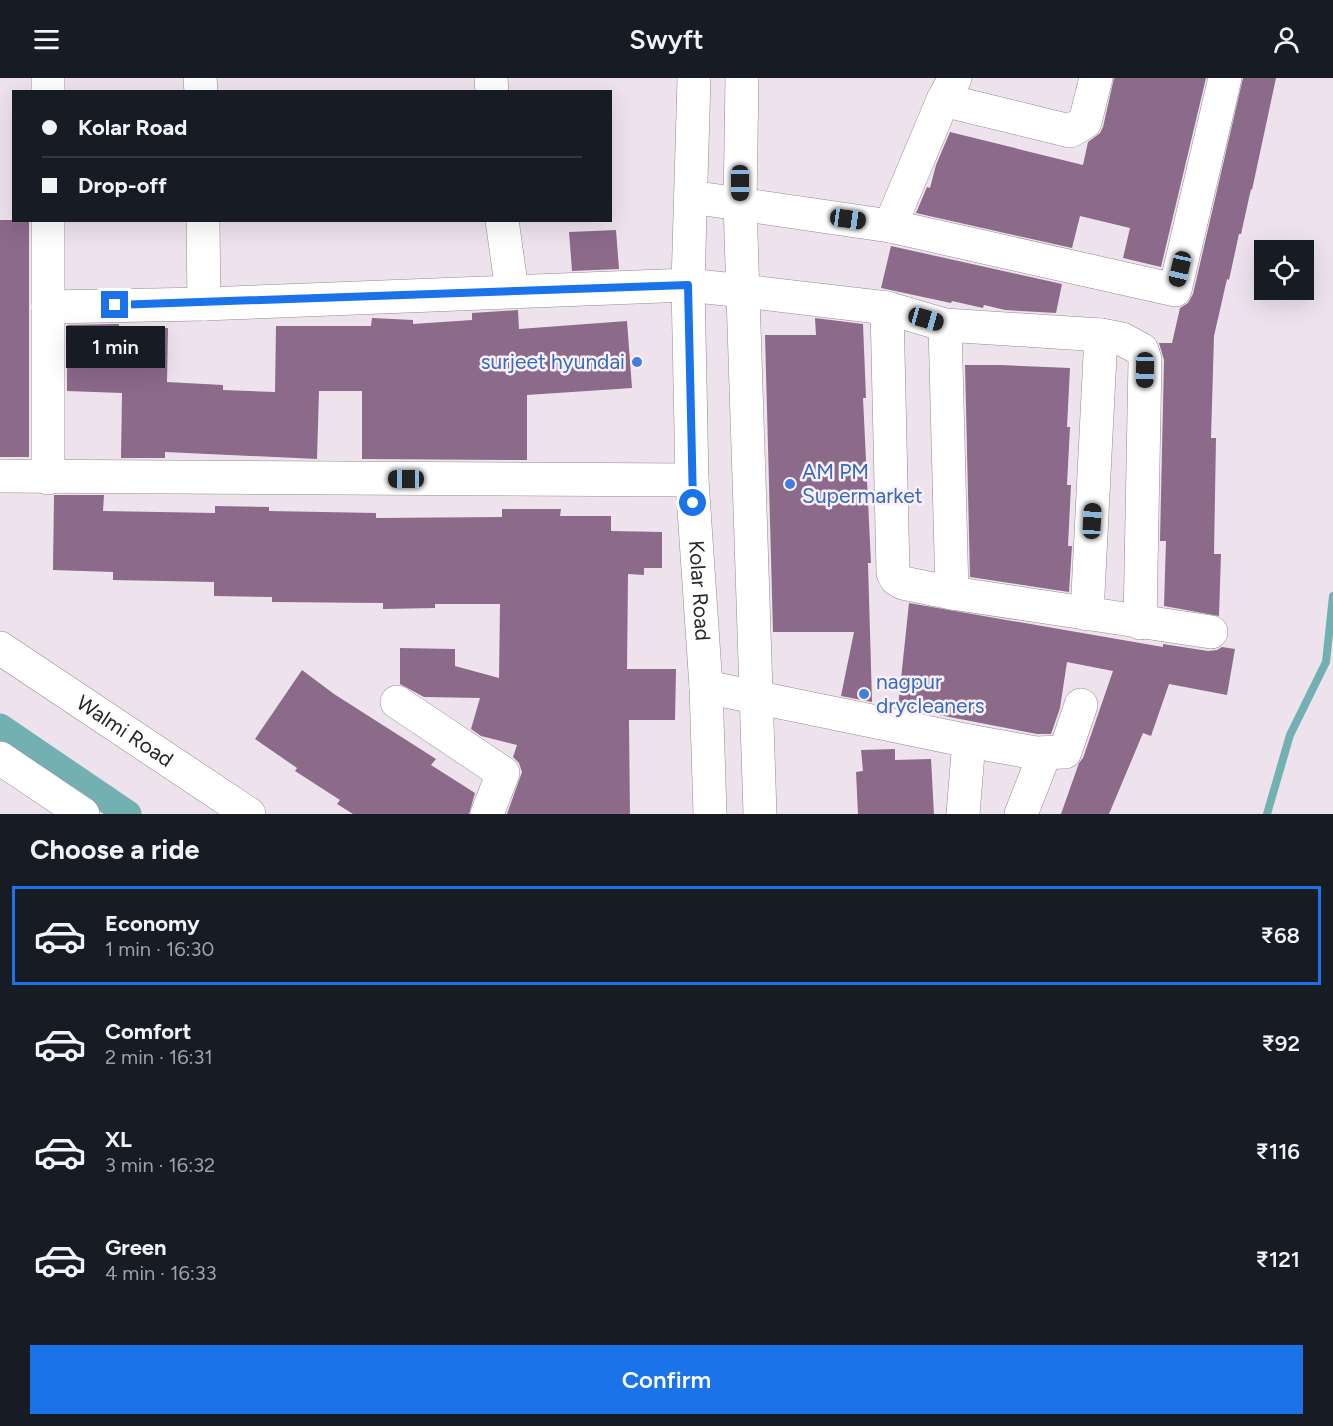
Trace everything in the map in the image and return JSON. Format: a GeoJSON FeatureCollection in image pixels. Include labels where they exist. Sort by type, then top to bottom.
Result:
{"type":"FeatureCollection","features":[{"type":"Feature","properties":{"kind":"street","name":"Kolar Road"},"geometry":{"type":"LineString","coordinates":[[694,78],[688,285],[692,480],[706,687],[710,814]]}},
{"type":"Feature","properties":{"kind":"street"},"geometry":{"type":"LineString","coordinates":[[742,78],[740,204],[760,814]]}},
{"type":"Feature","properties":{"kind":"street"},"geometry":{"type":"LineString","coordinates":[[890,226],[949,89],[1070,131],[1085,122],[1095,78]]}},
{"type":"Feature","properties":{"kind":"street"},"geometry":{"type":"LineString","coordinates":[[691,197],[890,226],[1175,290],[1225,78]]}},
{"type":"Feature","properties":{"kind":"street"},"geometry":{"type":"LineString","coordinates":[[48,222],[48,478]]}},
{"type":"Feature","properties":{"kind":"street"},"geometry":{"type":"LineString","coordinates":[[204,222],[204,304]]}},
{"type":"Feature","properties":{"kind":"street"},"geometry":{"type":"LineString","coordinates":[[502,222],[512,291]]}},
{"type":"Feature","properties":{"kind":"street"},"geometry":{"type":"LineString","coordinates":[[48,307],[204,304],[688,285],[886,309],[945,325],[1101,335],[1122,339],[1142,350],[1145,360],[1140,623]]}},
{"type":"Feature","properties":{"kind":"street"},"geometry":{"type":"LineString","coordinates":[[886,309],[893,573],[896,579],[903,583],[952,593],[1211,632]]}},
{"type":"Feature","properties":{"kind":"street"},"geometry":{"type":"LineString","coordinates":[[945,325],[952,593]]}},
{"type":"Feature","properties":{"kind":"street"},"geometry":{"type":"LineString","coordinates":[[1087,614],[1101,335]]}},
{"type":"Feature","properties":{"kind":"street"},"geometry":{"type":"LineString","coordinates":[[0,476],[692,480]]}},
{"type":"Feature","properties":{"kind":"street","name":"Walmi Road"},"geometry":{"type":"LineString","coordinates":[[0,648],[249,814]]}},
{"type":"Feature","properties":{"kind":"street"},"geometry":{"type":"LineString","coordinates":[[706,687],[1036,753],[1065,752],[1081,705]]}},
{"type":"Feature","properties":{"kind":"street"},"geometry":{"type":"LineString","coordinates":[[397,702],[503,773],[487,814]]}},
{"type":"Feature","properties":{"kind":"street"},"geometry":{"type":"LineString","coordinates":[[963,814],[969,741]]}},
{"type":"Feature","properties":{"kind":"street"},"geometry":{"type":"LineString","coordinates":[[1021,814],[1045,753]]}},
{"type":"Feature","properties":{"kind":"street"},"geometry":{"type":"LineString","coordinates":[[0,758],[75,812]]}},
{"type":"Feature","properties":{"kind":"building"},"geometry":{"type":"Polygon","coordinates":[[[1114,78],[1206,78],[1161,267],[1123,258],[1130,228],[1080,216],[1072,248],[916,213],[927,187],[930,188],[936,165],[950,132],[1083,165],[1088,142],[1100,133],[1103,127],[1114,78]]]}},
{"type":"Feature","properties":{"kind":"building"},"geometry":{"type":"Polygon","coordinates":[[[1243,78],[1276,78],[1252,190],[1214,336],[1211,438],[1216,438],[1214,554],[1221,554],[1219,616],[1164,606],[1166,541],[1160,541],[1164,360],[1159,343],[1172,343],[1180,308],[1188,303],[1193,294],[1243,78]]]}},
{"type":"Feature","properties":{"kind":"building"},"geometry":{"type":"Polygon","coordinates":[[[0,220],[12,220],[12,222],[29,222],[29,457],[0,457],[0,220]]]}},
{"type":"Feature","properties":{"kind":"building"},"geometry":{"type":"Polygon","coordinates":[[[616,230],[619,269],[572,271],[569,232],[616,230]]]}},
{"type":"Feature","properties":{"kind":"building"},"geometry":{"type":"Polygon","coordinates":[[[891,246],[1062,284],[1056,313],[1005,310],[984,305],[983,308],[881,288],[891,246]]]}},
{"type":"Feature","properties":{"kind":"building"},"geometry":{"type":"Polygon","coordinates":[[[518,310],[519,329],[627,321],[632,388],[527,395],[527,460],[362,459],[362,391],[319,391],[317,459],[165,452],[165,458],[121,458],[122,393],[67,391],[67,325],[119,324],[119,327],[168,328],[167,382],[223,385],[223,390],[275,392],[276,326],[371,326],[372,318],[413,320],[413,324],[472,320],[472,313],[518,310]]]}},
{"type":"Feature","properties":{"kind":"building"},"geometry":{"type":"Polygon","coordinates":[[[815,318],[863,324],[866,398],[863,398],[871,563],[868,563],[872,702],[841,696],[854,632],[773,632],[765,335],[816,335],[815,318]]]}},
{"type":"Feature","properties":{"kind":"building"},"geometry":{"type":"Polygon","coordinates":[[[965,365],[1070,368],[1067,485],[1071,485],[1068,546],[1072,546],[1069,592],[970,577],[965,365]]]}},
{"type":"Feature","properties":{"kind":"building"},"geometry":{"type":"Polygon","coordinates":[[[54,495],[104,495],[103,511],[215,513],[215,506],[269,507],[269,511],[376,513],[376,518],[502,517],[502,509],[561,509],[560,516],[611,516],[611,531],[662,532],[662,568],[644,568],[644,575],[628,574],[627,669],[676,669],[675,720],[629,720],[630,814],[507,814],[522,772],[519,763],[513,757],[517,745],[481,736],[471,729],[480,698],[424,697],[400,684],[400,648],[455,649],[455,666],[499,678],[500,604],[435,604],[435,608],[383,609],[383,603],[272,602],[272,597],[214,596],[214,582],[113,580],[113,572],[53,570],[54,495]]]}},
{"type":"Feature","properties":{"kind":"building"},"geometry":{"type":"Polygon","coordinates":[[[909,603],[1163,647],[1163,644],[1208,651],[1222,647],[1235,649],[1227,695],[1169,684],[1151,736],[1143,733],[1109,814],[1061,814],[1113,671],[1067,662],[1060,708],[1051,734],[1037,734],[898,707],[909,603]]]}},
{"type":"Feature","properties":{"kind":"building"},"geometry":{"type":"Polygon","coordinates":[[[302,670],[334,694],[436,759],[431,765],[475,793],[469,814],[353,814],[337,804],[340,800],[295,771],[297,768],[255,739],[302,670]]]}},
{"type":"Feature","properties":{"kind":"building"},"geometry":{"type":"Polygon","coordinates":[[[895,749],[895,760],[931,759],[934,814],[858,814],[856,772],[863,771],[861,750],[895,749]]]}},
{"type":"Feature","properties":{"kind":"waterway"},"geometry":{"type":"LineString","coordinates":[[1267,814],[1290,735],[1326,662],[1333,596]]}},
{"type":"Feature","properties":{"kind":"waterway"},"geometry":{"type":"LineString","coordinates":[[0,727],[128,814]]}},
{"type":"Feature","properties":{"kind":"place","name":"surjeet hyundai"},"geometry":{"type":"Point","coordinates":[637,362]}},
{"type":"Feature","properties":{"kind":"place","name":"AM PM Supermarket"},"geometry":{"type":"Point","coordinates":[790,484]}},
{"type":"Feature","properties":{"kind":"place","name":"nagpur drycleaners"},"geometry":{"type":"Point","coordinates":[864,694]}},
{"type":"Feature","properties":{"kind":"route"},"geometry":{"type":"LineString","coordinates":[[115,305],[204,304],[688,285],[693,503]]}}]}
